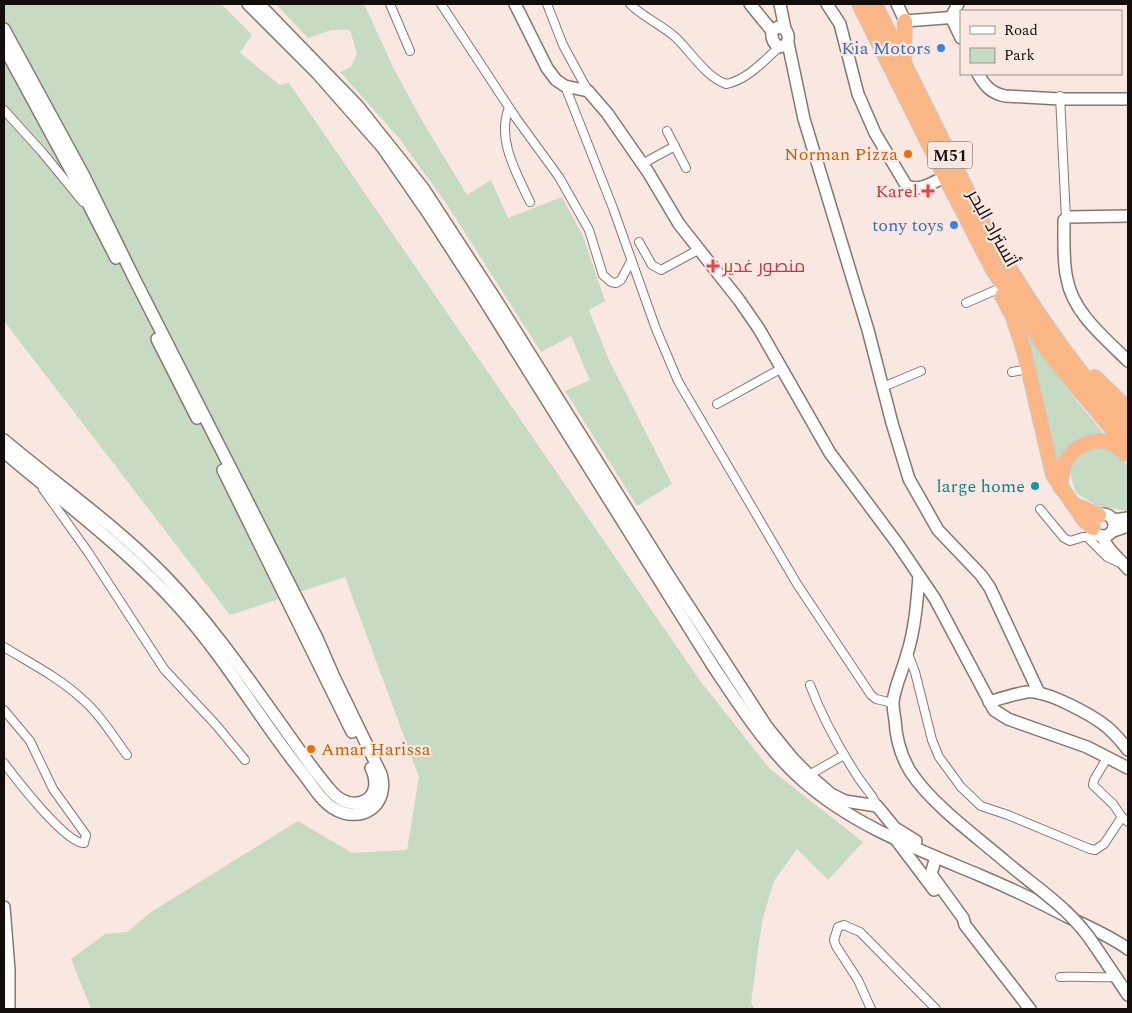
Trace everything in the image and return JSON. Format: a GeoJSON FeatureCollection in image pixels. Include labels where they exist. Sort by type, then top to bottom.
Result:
{"type":"FeatureCollection","features":[{"type":"Feature","properties":{"kind":"highway","name":"أتستراد البحر"},"geometry":{"type":"LineString","coordinates":[[859,4],[993,270],[1053,357],[1128,448]]}},
{"type":"Feature","properties":{"kind":"highway","name":"أتستراد البحر"},"geometry":{"type":"LineString","coordinates":[[875,4],[1003,259],[1063,350],[1128,428]]}},
{"type":"Feature","properties":{"kind":"highway"},"geometry":{"type":"LineString","coordinates":[[904,61],[905,21]]}},
{"type":"Feature","properties":{"kind":"highway"},"geometry":{"type":"LineString","coordinates":[[993,270],[994,280],[1013,317],[1028,369],[1053,475],[1075,505],[1105,527]]}},
{"type":"Feature","properties":{"kind":"highway"},"geometry":{"type":"LineString","coordinates":[[1063,350],[1078,359],[1128,409]]}},
{"type":"Feature","properties":{"kind":"highway"},"geometry":{"type":"LineString","coordinates":[[1060,487],[1066,463],[1070,456],[1082,446],[1096,442],[1113,444],[1128,457]]}},
{"type":"Feature","properties":{"kind":"main road"},"geometry":{"type":"LineString","coordinates":[[248,4],[316,73],[355,116],[383,148],[406,180],[534,378],[708,658],[754,724],[785,763],[799,778],[825,799],[857,819],[897,840],[1015,891],[1094,929],[1128,949]]}},
{"type":"Feature","properties":{"kind":"main road"},"geometry":{"type":"LineString","coordinates":[[259,4],[357,105],[423,188],[498,303],[744,695],[767,727],[808,775],[838,799],[851,803],[876,806],[895,828],[910,838],[1025,887],[1128,939]]}},
{"type":"Feature","properties":{"kind":"main road"},"geometry":{"type":"LineString","coordinates":[[515,4],[547,68],[556,80],[565,86],[588,91],[607,113],[642,164],[679,224],[739,300],[759,329],[830,453],[897,543],[935,599],[994,710],[1008,719],[1062,738],[1127,766]]}},
{"type":"Feature","properties":{"kind":"main road"},"geometry":{"type":"LineString","coordinates":[[750,4],[772,32],[773,41],[784,45]]}},
{"type":"Feature","properties":{"kind":"main road"},"geometry":{"type":"LineString","coordinates":[[780,4],[788,35],[784,45],[868,330],[901,454],[917,494],[938,530],[981,575],[990,588],[1039,693]]}},
{"type":"Feature","properties":{"kind":"main road"},"geometry":{"type":"LineString","coordinates":[[827,4],[840,24],[861,102],[875,133],[906,185],[911,188],[918,188],[945,177]]}},
{"type":"Feature","properties":{"kind":"main road"},"geometry":{"type":"LineString","coordinates":[[896,4],[905,21],[957,20]]}},
{"type":"Feature","properties":{"kind":"main road"},"geometry":{"type":"LineString","coordinates":[[958,4],[957,20],[960,34]]}},
{"type":"Feature","properties":{"kind":"main road"},"geometry":{"type":"LineString","coordinates":[[772,32],[778,27],[785,29]]}},
{"type":"Feature","properties":{"kind":"main road"},"geometry":{"type":"LineString","coordinates":[[4,29],[84,176],[317,638],[334,678],[381,774],[383,790],[378,804],[365,813],[357,814],[346,813],[334,808],[325,801],[180,607],[106,537],[4,452]]}},
{"type":"Feature","properties":{"kind":"main road"},"geometry":{"type":"LineString","coordinates":[[4,47],[76,180],[302,627],[334,697],[373,774],[375,787],[370,798],[361,804],[347,803],[332,792],[224,646],[163,574],[80,501],[4,440]]}},
{"type":"Feature","properties":{"kind":"main road"},"geometry":{"type":"LineString","coordinates":[[979,75],[984,84],[994,90],[1060,96],[1128,99]]}},
{"type":"Feature","properties":{"kind":"main road"},"geometry":{"type":"LineString","coordinates":[[985,75],[994,90]]}},
{"type":"Feature","properties":{"kind":"main road"},"geometry":{"type":"LineString","coordinates":[[1060,96],[1128,94]]}},
{"type":"Feature","properties":{"kind":"main road"},"geometry":{"type":"LineString","coordinates":[[1128,216],[1066,219],[1064,225],[1066,277],[1072,295],[1086,316],[1128,361]]}},
{"type":"Feature","properties":{"kind":"main road"},"geometry":{"type":"LineString","coordinates":[[1105,527],[1128,518]]}},
{"type":"Feature","properties":{"kind":"main road"},"geometry":{"type":"LineString","coordinates":[[1105,527],[1128,526]]}},
{"type":"Feature","properties":{"kind":"main road"},"geometry":{"type":"LineString","coordinates":[[1105,527],[1113,554],[1124,564]]}},
{"type":"Feature","properties":{"kind":"main road"},"geometry":{"type":"LineString","coordinates":[[918,576],[917,607],[908,654],[899,678],[893,703],[896,730],[902,752],[910,770],[944,809],[1061,906],[1085,930],[1128,996]]}},
{"type":"Feature","properties":{"kind":"main road"},"geometry":{"type":"LineString","coordinates":[[989,702],[1028,692],[1039,693],[1089,715],[1107,727],[1128,750]]}},
{"type":"Feature","properties":{"kind":"main road"},"geometry":{"type":"LineString","coordinates":[[857,819],[857,814],[862,804]]}},
{"type":"Feature","properties":{"kind":"main road"},"geometry":{"type":"LineString","coordinates":[[897,840],[937,894],[960,922],[965,925]]}},
{"type":"Feature","properties":{"kind":"main road"},"geometry":{"type":"LineString","coordinates":[[936,857],[931,874],[965,925],[1030,1009]]}},
{"type":"Feature","properties":{"kind":"main road"},"geometry":{"type":"LineString","coordinates":[[4,907],[9,970],[9,1009]]}},
{"type":"Feature","properties":{"kind":"street"},"geometry":{"type":"LineString","coordinates":[[390,4],[410,51]]}},
{"type":"Feature","properties":{"kind":"street"},"geometry":{"type":"LineString","coordinates":[[441,4],[510,108],[550,163],[576,206],[589,230],[602,275],[611,282],[621,280],[631,261]]}},
{"type":"Feature","properties":{"kind":"street"},"geometry":{"type":"LineString","coordinates":[[547,4],[563,45],[588,91]]}},
{"type":"Feature","properties":{"kind":"street"},"geometry":{"type":"LineString","coordinates":[[630,4],[640,14],[674,36],[712,76],[726,84],[744,77],[784,45]]}},
{"type":"Feature","properties":{"kind":"street"},"geometry":{"type":"LineString","coordinates":[[565,86],[610,199],[656,329],[678,381],[797,584],[871,695],[876,699],[893,703]]}},
{"type":"Feature","properties":{"kind":"street"},"geometry":{"type":"LineString","coordinates":[[1060,96],[1066,219]]}},
{"type":"Feature","properties":{"kind":"street"},"geometry":{"type":"LineString","coordinates":[[510,108],[506,116],[505,136],[512,163],[530,202]]}},
{"type":"Feature","properties":{"kind":"street"},"geometry":{"type":"LineString","coordinates":[[4,110],[42,152],[98,224]]}},
{"type":"Feature","properties":{"kind":"street"},"geometry":{"type":"LineString","coordinates":[[667,131],[686,168]]}},
{"type":"Feature","properties":{"kind":"street"},"geometry":{"type":"LineString","coordinates":[[642,164],[675,146]]}},
{"type":"Feature","properties":{"kind":"street"},"geometry":{"type":"LineString","coordinates":[[638,242],[652,265],[661,270],[698,250]]}},
{"type":"Feature","properties":{"kind":"street"},"geometry":{"type":"LineString","coordinates":[[966,303],[998,289]]}},
{"type":"Feature","properties":{"kind":"street"},"geometry":{"type":"LineString","coordinates":[[717,404],[782,368]]}},
{"type":"Feature","properties":{"kind":"street"},"geometry":{"type":"LineString","coordinates":[[1012,372],[1028,369]]}},
{"type":"Feature","properties":{"kind":"street"},"geometry":{"type":"LineString","coordinates":[[883,387],[921,372]]}},
{"type":"Feature","properties":{"kind":"street"},"geometry":{"type":"LineString","coordinates":[[36,479],[88,552],[164,669],[217,726],[245,760]]}},
{"type":"Feature","properties":{"kind":"street"},"geometry":{"type":"LineString","coordinates":[[1040,509],[1064,538],[1070,541],[1087,537],[1107,557],[1124,564]]}},
{"type":"Feature","properties":{"kind":"street"},"geometry":{"type":"LineString","coordinates":[[4,647],[47,672],[83,699],[108,728],[127,755]]}},
{"type":"Feature","properties":{"kind":"street"},"geometry":{"type":"LineString","coordinates":[[908,654],[915,672],[932,740],[939,757],[961,788],[975,802],[989,810],[1008,815],[1095,850],[1104,844],[1125,819],[1113,804],[1093,785],[1094,780],[1108,758]]}},
{"type":"Feature","properties":{"kind":"street"},"geometry":{"type":"LineString","coordinates":[[810,685],[824,721],[856,775],[875,801],[876,806]]}},
{"type":"Feature","properties":{"kind":"street"},"geometry":{"type":"LineString","coordinates":[[4,710],[30,741],[53,789],[86,835],[84,843],[74,841],[36,804],[4,763]]}},
{"type":"Feature","properties":{"kind":"street"},"geometry":{"type":"LineString","coordinates":[[808,775],[844,755]]}},
{"type":"Feature","properties":{"kind":"street"},"geometry":{"type":"LineString","coordinates":[[871,1009],[858,980],[836,946],[834,940],[838,927],[844,925],[860,932],[936,1009]]}},
{"type":"Feature","properties":{"kind":"street"},"geometry":{"type":"LineString","coordinates":[[1060,977],[1116,977]]}},
{"type":"Feature","properties":{"kind":"green space"},"geometry":{"type":"Polygon","coordinates":[[[4,4],[221,4],[252,35],[240,53],[280,85],[289,83],[701,682],[770,769],[863,842],[828,880],[797,849],[774,881],[762,921],[751,1003],[755,1009],[91,1009],[71,959],[105,934],[127,932],[151,912],[298,821],[352,853],[407,850],[419,777],[345,577],[230,615],[4,321],[4,4]]]}},
{"type":"Feature","properties":{"kind":"green space"},"geometry":{"type":"Polygon","coordinates":[[[276,4],[364,4],[394,69],[421,119],[467,195],[491,180],[508,218],[562,197],[583,236],[605,301],[589,310],[608,358],[672,484],[637,506],[565,391],[590,380],[571,336],[541,352],[446,203],[399,138],[340,72],[351,67],[357,54],[350,30],[331,30],[308,38],[276,4]]]}},
{"type":"Feature","properties":{"kind":"green space"},"geometry":{"type":"Polygon","coordinates":[[[1026,333],[1075,399],[1104,434],[1089,435],[1076,440],[1066,450],[1060,464],[1056,466],[1042,392],[1026,333]]]}},
{"type":"Feature","properties":{"kind":"green space"},"geometry":{"type":"Polygon","coordinates":[[[1100,447],[1110,450],[1128,465],[1128,511],[1098,506],[1076,493],[1071,476],[1073,463],[1085,452],[1100,447]]]}},
{"type":"Feature","properties":{"kind":"place","name":"Kia Motors"},"geometry":{"type":"Point","coordinates":[941,48]}},
{"type":"Feature","properties":{"kind":"place","name":"Norman Pizza"},"geometry":{"type":"Point","coordinates":[908,154]}},
{"type":"Feature","properties":{"kind":"place","name":"Karel"},"geometry":{"type":"Point","coordinates":[928,191]}},
{"type":"Feature","properties":{"kind":"place","name":"tony toys"},"geometry":{"type":"Point","coordinates":[954,225]}},
{"type":"Feature","properties":{"kind":"place","name":"منصور غدير"},"geometry":{"type":"Point","coordinates":[713,266]}},
{"type":"Feature","properties":{"kind":"place","name":"large home"},"geometry":{"type":"Point","coordinates":[1035,486]}},
{"type":"Feature","properties":{"kind":"place","name":"Amar Harissa"},"geometry":{"type":"Point","coordinates":[311,749]}}]}
